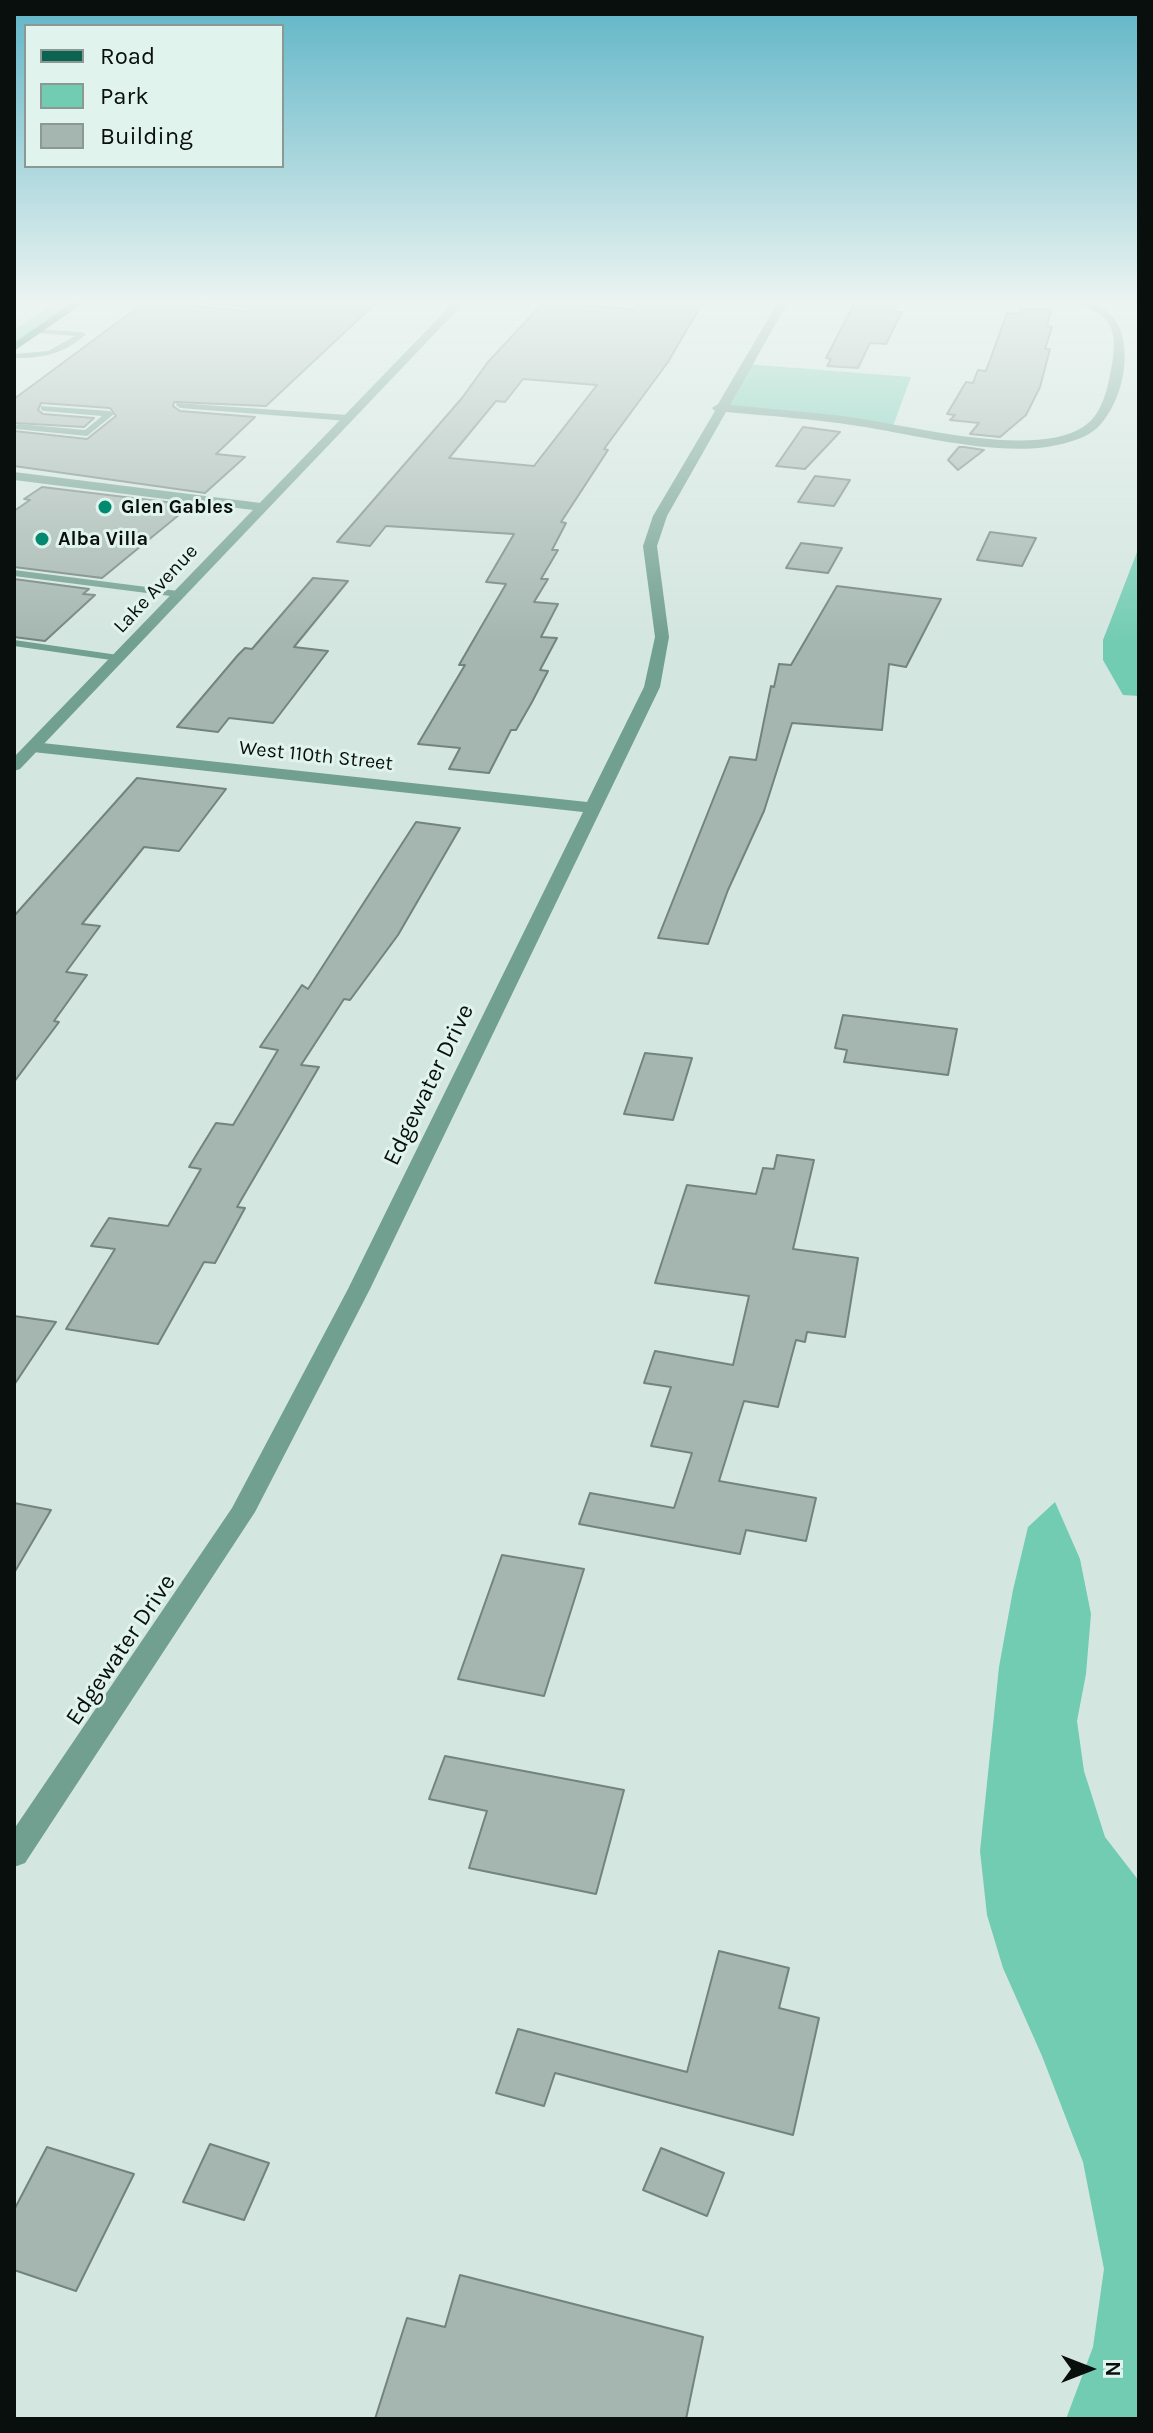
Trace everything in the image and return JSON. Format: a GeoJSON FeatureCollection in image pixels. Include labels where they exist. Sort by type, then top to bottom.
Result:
{"type":"FeatureCollection","features":[{"type":"Feature","properties":{"kind":"street","name":"Lake Avenue"},"geometry":{"type":"LineString","coordinates":[[14,766],[350,416]]}},
{"type":"Feature","properties":{"kind":"street","name":"Edgewater Drive"},"geometry":{"type":"LineString","coordinates":[[14,1854],[242,1512],[353,1300],[652,687],[662,637],[650,546],[660,516],[714,416]]}},
{"type":"Feature","properties":{"kind":"street"},"geometry":{"type":"LineString","coordinates":[[807,416],[969,439],[1055,442],[1087,430],[1102,416]]}},
{"type":"Feature","properties":{"kind":"street"},"geometry":{"type":"LineString","coordinates":[[14,476],[261,507]]}},
{"type":"Feature","properties":{"kind":"street","name":"West 110th Street"},"geometry":{"type":"LineString","coordinates":[[33,747],[593,808]]}},
{"type":"Feature","properties":{"kind":"lane"},"geometry":{"type":"LineString","coordinates":[[19,427],[87,433],[108,416]]}},
{"type":"Feature","properties":{"kind":"lane"},"geometry":{"type":"LineString","coordinates":[[316,416],[348,418]]}},
{"type":"Feature","properties":{"kind":"lane"},"geometry":{"type":"LineString","coordinates":[[14,573],[178,594]]}},
{"type":"Feature","properties":{"kind":"lane"},"geometry":{"type":"LineString","coordinates":[[14,643],[118,658]]}},
{"type":"Feature","properties":{"kind":"green space"},"geometry":{"type":"Polygon","coordinates":[[[791,416],[897,416],[893,426],[791,416]]]}},
{"type":"Feature","properties":{"kind":"green space"},"geometry":{"type":"Polygon","coordinates":[[[1139,547],[1139,696],[1123,695],[1103,660],[1103,640],[1139,547]]]}},
{"type":"Feature","properties":{"kind":"green space"},"geometry":{"type":"Polygon","coordinates":[[[1055,1502],[1080,1559],[1091,1614],[1086,1674],[1077,1721],[1084,1771],[1105,1837],[1139,1881],[1139,2419],[1066,2419],[1093,2347],[1104,2269],[1083,2162],[1042,2056],[1003,1968],[987,1915],[980,1851],[999,1667],[1013,1590],[1028,1527],[1055,1502]]]}},
{"type":"Feature","properties":{"kind":"building"},"geometry":{"type":"Polygon","coordinates":[[[14,416],[94,418],[84,427],[14,423],[14,416]]]}},
{"type":"Feature","properties":{"kind":"building"},"geometry":{"type":"Polygon","coordinates":[[[116,416],[255,417],[216,454],[245,457],[205,493],[14,466],[14,431],[87,439],[116,416]]]}},
{"type":"Feature","properties":{"kind":"building"},"geometry":{"type":"Polygon","coordinates":[[[447,416],[484,416],[449,458],[534,466],[573,416],[629,416],[604,449],[608,450],[561,522],[566,523],[552,550],[558,550],[541,579],[548,579],[534,602],[558,604],[541,637],[557,638],[540,670],[548,671],[516,730],[511,730],[489,773],[449,769],[460,748],[418,744],[465,665],[459,665],[506,584],[486,582],[514,534],[386,526],[370,546],[337,542],[447,416]]]}},
{"type":"Feature","properties":{"kind":"building"},"geometry":{"type":"Polygon","coordinates":[[[954,416],[1025,416],[1000,437],[970,434],[979,423],[950,420],[954,416]]]}},
{"type":"Feature","properties":{"kind":"building"},"geometry":{"type":"Polygon","coordinates":[[[803,427],[840,432],[805,469],[776,466],[803,427]]]}},
{"type":"Feature","properties":{"kind":"building"},"geometry":{"type":"Polygon","coordinates":[[[959,447],[984,450],[958,470],[948,460],[959,447]]]}},
{"type":"Feature","properties":{"kind":"building"},"geometry":{"type":"Polygon","coordinates":[[[815,476],[850,480],[834,506],[798,502],[815,476]]]}},
{"type":"Feature","properties":{"kind":"building"},"geometry":{"type":"Polygon","coordinates":[[[42,487],[191,505],[102,578],[14,567],[14,511],[30,500],[24,499],[42,487]]]}},
{"type":"Feature","properties":{"kind":"building"},"geometry":{"type":"Polygon","coordinates":[[[990,532],[1036,538],[1022,566],[977,560],[990,532]]]}},
{"type":"Feature","properties":{"kind":"building"},"geometry":{"type":"Polygon","coordinates":[[[801,543],[842,548],[828,573],[786,568],[801,543]]]}},
{"type":"Feature","properties":{"kind":"building"},"geometry":{"type":"Polygon","coordinates":[[[313,578],[348,581],[294,647],[328,651],[273,723],[229,718],[218,732],[177,727],[238,655],[245,648],[252,649],[313,578]]]}},
{"type":"Feature","properties":{"kind":"building"},"geometry":{"type":"Polygon","coordinates":[[[14,579],[89,589],[83,594],[95,595],[45,641],[14,637],[14,579]]]}},
{"type":"Feature","properties":{"kind":"building"},"geometry":{"type":"Polygon","coordinates":[[[837,586],[941,599],[906,667],[889,664],[882,730],[792,723],[764,811],[728,890],[708,944],[658,938],[730,757],[756,760],[771,686],[774,687],[779,664],[791,665],[837,586]]]}},
{"type":"Feature","properties":{"kind":"building"},"geometry":{"type":"Polygon","coordinates":[[[137,778],[226,789],[179,851],[144,847],[82,924],[100,926],[66,972],[87,975],[54,1021],[59,1022],[14,1082],[14,916],[137,778]]]}},
{"type":"Feature","properties":{"kind":"building"},"geometry":{"type":"Polygon","coordinates":[[[416,822],[460,828],[398,935],[350,1000],[344,999],[301,1065],[319,1067],[237,1207],[245,1208],[215,1263],[204,1262],[158,1344],[66,1329],[115,1249],[91,1246],[109,1218],[168,1226],[201,1169],[189,1167],[216,1123],[233,1125],[278,1050],[260,1047],[302,985],[308,989],[416,822]]]}},
{"type":"Feature","properties":{"kind":"building"},"geometry":{"type":"Polygon","coordinates":[[[843,1015],[957,1029],[948,1075],[844,1062],[847,1050],[835,1048],[843,1015]]]}},
{"type":"Feature","properties":{"kind":"building"},"geometry":{"type":"Polygon","coordinates":[[[645,1053],[692,1058],[673,1120],[624,1114],[645,1053]]]}},
{"type":"Feature","properties":{"kind":"building"},"geometry":{"type":"Polygon","coordinates":[[[777,1155],[814,1160],[793,1249],[858,1258],[845,1337],[807,1332],[805,1342],[796,1340],[778,1407],[744,1401],[719,1481],[816,1498],[806,1541],[746,1530],[740,1554],[579,1524],[590,1493],[674,1508],[692,1453],[651,1446],[671,1387],[644,1383],[655,1351],[733,1365],[749,1296],[655,1283],[687,1185],[756,1194],[763,1168],[774,1169],[777,1155]]]}},
{"type":"Feature","properties":{"kind":"building"},"geometry":{"type":"Polygon","coordinates":[[[14,1316],[56,1322],[14,1385],[14,1316]]]}},
{"type":"Feature","properties":{"kind":"building"},"geometry":{"type":"Polygon","coordinates":[[[14,1503],[51,1510],[14,1573],[14,1503]]]}},
{"type":"Feature","properties":{"kind":"building"},"geometry":{"type":"Polygon","coordinates":[[[502,1555],[584,1569],[544,1696],[458,1679],[502,1555]]]}},
{"type":"Feature","properties":{"kind":"building"},"geometry":{"type":"Polygon","coordinates":[[[445,1756],[624,1790],[596,1894],[469,1868],[487,1811],[429,1799],[445,1756]]]}},
{"type":"Feature","properties":{"kind":"building"},"geometry":{"type":"Polygon","coordinates":[[[719,1951],[789,1968],[779,2008],[819,2018],[793,2135],[555,2073],[544,2106],[496,2093],[518,2029],[687,2072],[719,1951]]]}},
{"type":"Feature","properties":{"kind":"building"},"geometry":{"type":"Polygon","coordinates":[[[210,2144],[269,2163],[244,2220],[183,2202],[210,2144]]]}},
{"type":"Feature","properties":{"kind":"building"},"geometry":{"type":"Polygon","coordinates":[[[47,2147],[134,2174],[76,2291],[14,2270],[14,2210],[47,2147]]]}},
{"type":"Feature","properties":{"kind":"building"},"geometry":{"type":"Polygon","coordinates":[[[661,2148],[724,2173],[707,2216],[643,2190],[661,2148]]]}},
{"type":"Feature","properties":{"kind":"building"},"geometry":{"type":"Polygon","coordinates":[[[460,2275],[703,2337],[686,2419],[375,2419],[407,2318],[445,2327],[460,2275]]]}},
{"type":"Feature","properties":{"kind":"place","name":"Glen Gables"},"geometry":{"type":"Point","coordinates":[105,507]}},
{"type":"Feature","properties":{"kind":"place","name":"Alba Villa"},"geometry":{"type":"Point","coordinates":[42,539]}}]}
